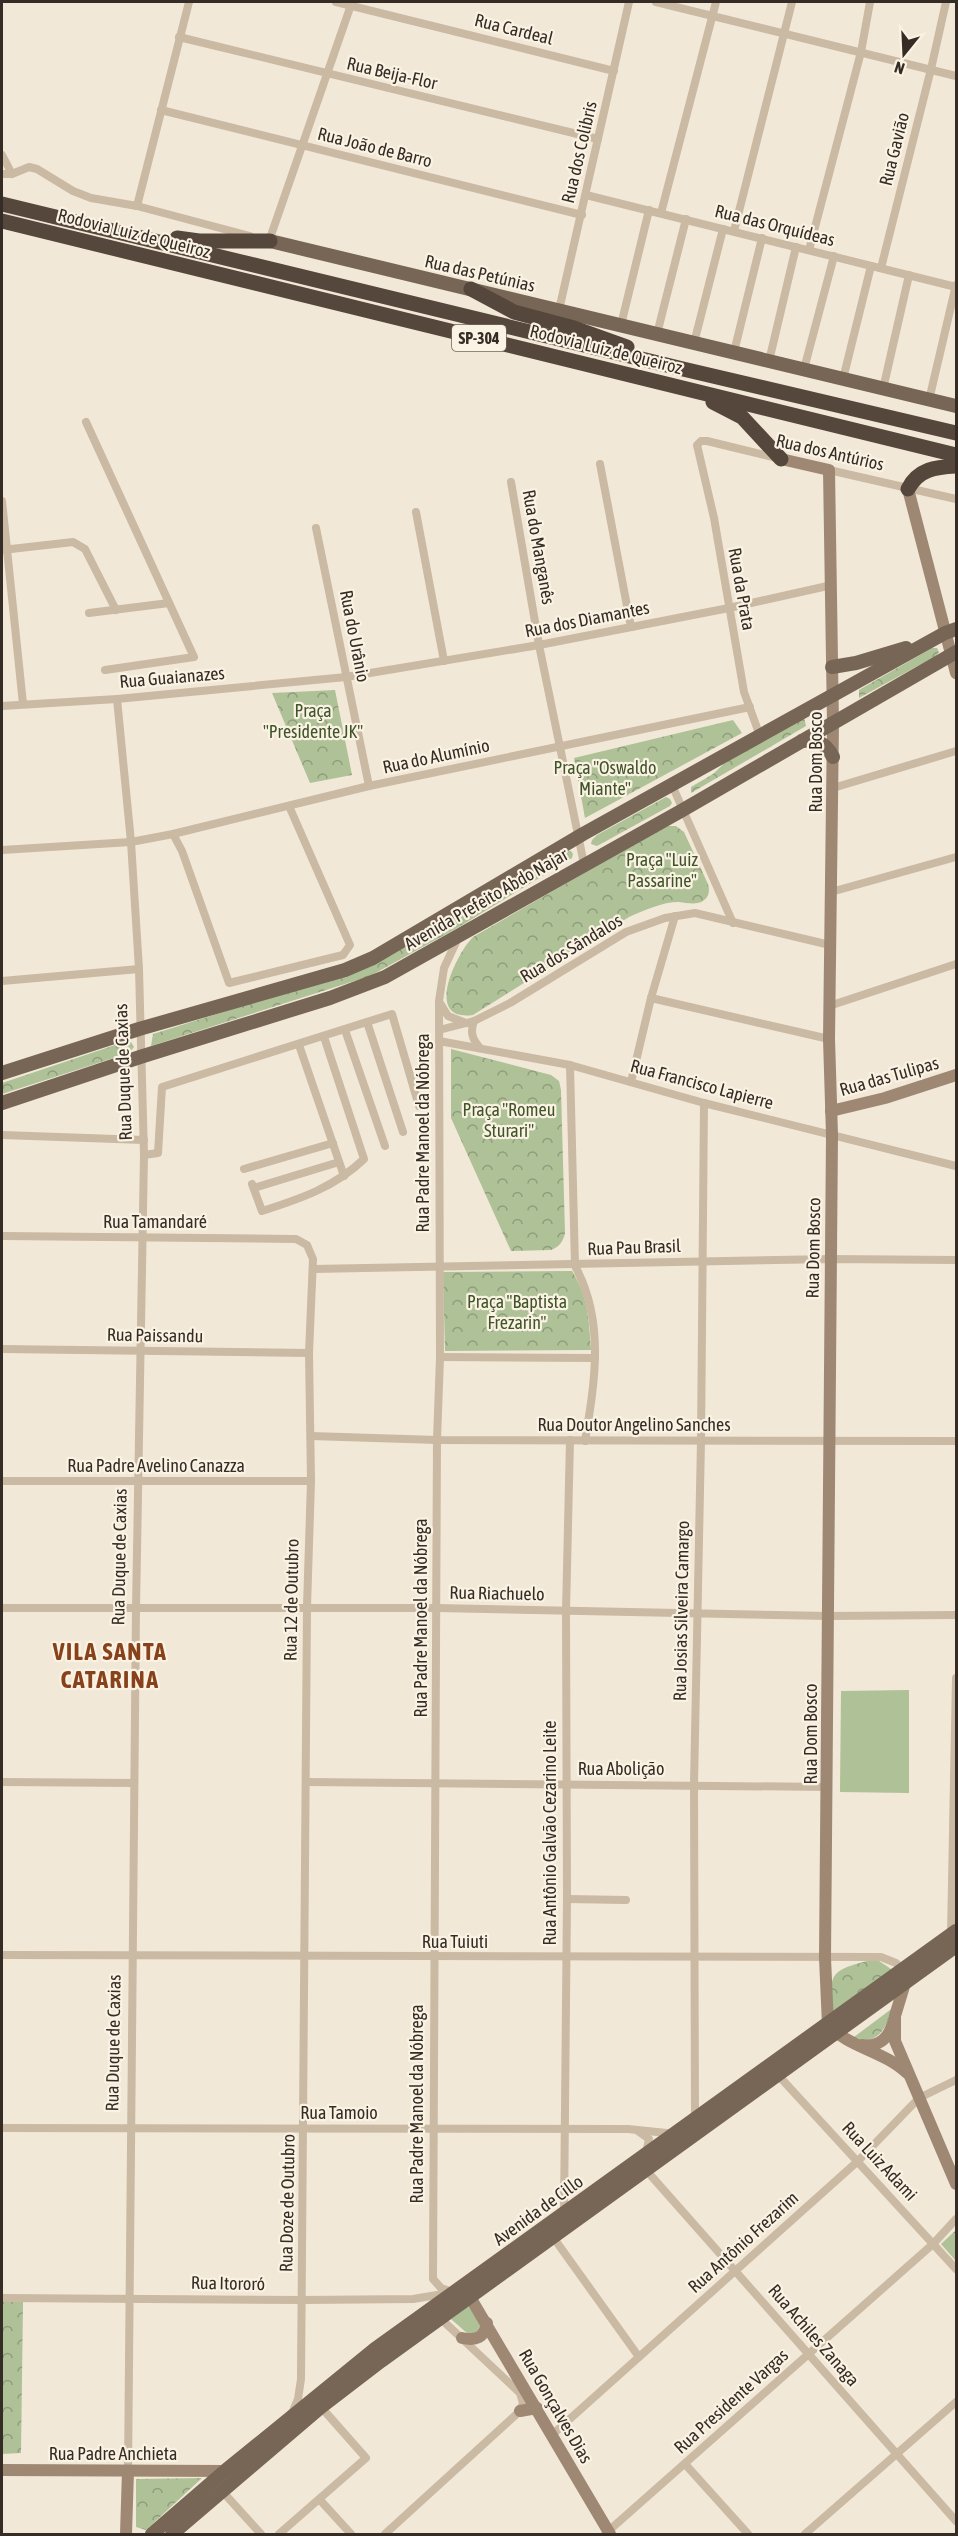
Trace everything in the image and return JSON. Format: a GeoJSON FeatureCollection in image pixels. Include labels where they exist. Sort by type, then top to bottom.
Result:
{"type":"FeatureCollection","features":[{"type":"Feature","properties":{"kind":"highway"},"geometry":{"type":"LineString","coordinates":[[2,203],[54,216],[199,241],[270,241]]}},
{"type":"Feature","properties":{"kind":"highway","name":"Rodovia Luiz de Queiroz"},"geometry":{"type":"LineString","coordinates":[[54,216],[957,433]]}},
{"type":"Feature","properties":{"kind":"highway","name":"Rodovia Luiz de Queiroz"},"geometry":{"type":"LineString","coordinates":[[2,221],[957,455]]}},
{"type":"Feature","properties":{"kind":"highway"},"geometry":{"type":"LineString","coordinates":[[2,228],[188,266]]}},
{"type":"Feature","properties":{"kind":"highway"},"geometry":{"type":"LineString","coordinates":[[471,289],[514,312],[599,336],[683,369]]}},
{"type":"Feature","properties":{"kind":"highway"},"geometry":{"type":"LineString","coordinates":[[666,383],[723,406],[742,417],[781,459]]}},
{"type":"Feature","properties":{"kind":"highway"},"geometry":{"type":"LineString","coordinates":[[908,489],[913,478],[922,472],[933,468],[957,466]]}},
{"type":"Feature","properties":{"kind":"main road","name":"Rua das Petúnias"},"geometry":{"type":"LineString","coordinates":[[270,241],[957,406]]}},
{"type":"Feature","properties":{"kind":"main road","name":"Rua dos Antúrios"},"geometry":{"type":"LineString","coordinates":[[781,459],[829,470]]}},
{"type":"Feature","properties":{"kind":"main road","name":"Rua Dom Bosco"},"geometry":{"type":"LineString","coordinates":[[829,470],[833,788],[829,1006],[832,1135],[825,1958],[832,2029]]}},
{"type":"Feature","properties":{"kind":"main road"},"geometry":{"type":"LineString","coordinates":[[908,489],[946,633],[954,653],[957,673]]}},
{"type":"Feature","properties":{"kind":"main road"},"geometry":{"type":"LineString","coordinates":[[832,667],[866,661],[946,633]]}},
{"type":"Feature","properties":{"kind":"main road","name":"Avenida Prefeito Abdo Najar"},"geometry":{"type":"LineString","coordinates":[[2,1073],[139,1029],[345,970],[373,958],[578,837],[946,633]]}},
{"type":"Feature","properties":{"kind":"main road","name":"Avenida Prefeito Abdo Najar"},"geometry":{"type":"LineString","coordinates":[[2,1103],[362,987],[385,977],[681,811],[954,653]]}},
{"type":"Feature","properties":{"kind":"main road"},"geometry":{"type":"LineString","coordinates":[[802,741],[812,739],[821,742],[833,756]]}},
{"type":"Feature","properties":{"kind":"main road","name":"Rua das Tulipas"},"geometry":{"type":"LineString","coordinates":[[831,1111],[885,1098],[957,1075]]}},
{"type":"Feature","properties":{"kind":"main road","name":"Avenida de Cillo"},"geometry":{"type":"LineString","coordinates":[[172,2535],[318,2401],[453,2293],[646,2170],[690,2131],[955,1938]]}},
{"type":"Feature","properties":{"kind":"main road"},"geometry":{"type":"LineString","coordinates":[[856,2044],[872,2046],[879,2043],[891,2030],[904,1977]]}},
{"type":"Feature","properties":{"kind":"main road"},"geometry":{"type":"LineString","coordinates":[[895,2016],[895,2041],[907,2073],[954,2172],[957,2184]]}},
{"type":"Feature","properties":{"kind":"main road"},"geometry":{"type":"LineString","coordinates":[[832,2029],[856,2044],[890,2059],[907,2073]]}},
{"type":"Feature","properties":{"kind":"main road","name":"Avenida de Cillo"},"geometry":{"type":"LineString","coordinates":[[152,2535],[225,2470],[291,2416],[318,2401],[332,2398],[553,2238],[567,2219],[645,2155],[690,2131],[778,2075],[832,2029]]}},
{"type":"Feature","properties":{"kind":"main road","name":"Rua Gonçalves Dias"},"geometry":{"type":"LineString","coordinates":[[470,2297],[553,2434],[608,2534]]}},
{"type":"Feature","properties":{"kind":"main road"},"geometry":{"type":"LineString","coordinates":[[462,2338],[479,2338],[484,2335],[487,2323]]}},
{"type":"Feature","properties":{"kind":"main road"},"geometry":{"type":"LineString","coordinates":[[520,2411],[537,2408]]}},
{"type":"Feature","properties":{"kind":"main road","name":"Rua Padre Anchieta"},"geometry":{"type":"LineString","coordinates":[[2,2470],[225,2470]]}},
{"type":"Feature","properties":{"kind":"main road"},"geometry":{"type":"LineString","coordinates":[[2,2478],[18,2470]]}},
{"type":"Feature","properties":{"kind":"main road","name":"Rua Duque de Caxias"},"geometry":{"type":"LineString","coordinates":[[128,2471],[129,2531]]}},
{"type":"Feature","properties":{"kind":"street"},"geometry":{"type":"LineString","coordinates":[[136,206],[189,2]]}},
{"type":"Feature","properties":{"kind":"street","name":"Rua Cardeal"},"geometry":{"type":"LineString","coordinates":[[336,2],[351,3],[614,71]]}},
{"type":"Feature","properties":{"kind":"street","name":"Rua dos Colibris"},"geometry":{"type":"LineString","coordinates":[[559,310],[629,2]]}},
{"type":"Feature","properties":{"kind":"street"},"geometry":{"type":"LineString","coordinates":[[656,2],[957,76]]}},
{"type":"Feature","properties":{"kind":"street"},"geometry":{"type":"LineString","coordinates":[[661,213],[716,2]]}},
{"type":"Feature","properties":{"kind":"street"},"geometry":{"type":"LineString","coordinates":[[734,231],[792,2]]}},
{"type":"Feature","properties":{"kind":"street"},"geometry":{"type":"LineString","coordinates":[[809,250],[861,52],[870,2]]}},
{"type":"Feature","properties":{"kind":"street","name":"Rua Gavião"},"geometry":{"type":"LineString","coordinates":[[881,268],[932,69],[946,2]]}},
{"type":"Feature","properties":{"kind":"street"},"geometry":{"type":"LineString","coordinates":[[270,241],[351,3]]}},
{"type":"Feature","properties":{"kind":"street","name":"Rua Beija-Flor"},"geometry":{"type":"LineString","coordinates":[[179,37],[598,139]]}},
{"type":"Feature","properties":{"kind":"street","name":"Rua João de Barro"},"geometry":{"type":"LineString","coordinates":[[161,110],[582,215]]}},
{"type":"Feature","properties":{"kind":"street"},"geometry":{"type":"LineString","coordinates":[[2,154],[12,174]]}},
{"type":"Feature","properties":{"kind":"street","name":"Rua das Petúnias"},"geometry":{"type":"LineString","coordinates":[[2,174],[12,174],[29,167],[37,169],[73,191],[91,198],[136,206],[270,241]]}},
{"type":"Feature","properties":{"kind":"street","name":"Rua das Orquídeas"},"geometry":{"type":"LineString","coordinates":[[586,195],[956,286]]}},
{"type":"Feature","properties":{"kind":"street"},"geometry":{"type":"LineString","coordinates":[[621,325],[649,210]]}},
{"type":"Feature","properties":{"kind":"street"},"geometry":{"type":"LineString","coordinates":[[657,334],[686,219]]}},
{"type":"Feature","properties":{"kind":"street"},"geometry":{"type":"LineString","coordinates":[[694,343],[723,229]]}},
{"type":"Feature","properties":{"kind":"street"},"geometry":{"type":"LineString","coordinates":[[734,352],[762,238]]}},
{"type":"Feature","properties":{"kind":"street"},"geometry":{"type":"LineString","coordinates":[[769,361],[796,247]]}},
{"type":"Feature","properties":{"kind":"street"},"geometry":{"type":"LineString","coordinates":[[804,369],[834,256]]}},
{"type":"Feature","properties":{"kind":"street"},"geometry":{"type":"LineString","coordinates":[[843,379],[871,266]]}},
{"type":"Feature","properties":{"kind":"street"},"geometry":{"type":"LineString","coordinates":[[883,388],[909,275]]}},
{"type":"Feature","properties":{"kind":"street"},"geometry":{"type":"LineString","coordinates":[[929,399],[956,286]]}},
{"type":"Feature","properties":{"kind":"street"},"geometry":{"type":"LineString","coordinates":[[86,422],[194,657],[105,670]]}},
{"type":"Feature","properties":{"kind":"street","name":"Rua dos Antúrios"},"geometry":{"type":"LineString","coordinates":[[697,445],[701,441],[707,441],[781,459]]}},
{"type":"Feature","properties":{"kind":"street","name":"Rua da Prata"},"geometry":{"type":"LineString","coordinates":[[697,445],[714,518],[740,671],[760,736]]}},
{"type":"Feature","properties":{"kind":"street"},"geometry":{"type":"LineString","coordinates":[[600,464],[631,627]]}},
{"type":"Feature","properties":{"kind":"street","name":"Rua dos Antúrios"},"geometry":{"type":"LineString","coordinates":[[829,470],[957,499]]}},
{"type":"Feature","properties":{"kind":"street","name":"Rua do Manganês"},"geometry":{"type":"LineString","coordinates":[[511,482],[539,645],[584,864]]}},
{"type":"Feature","properties":{"kind":"street"},"geometry":{"type":"LineString","coordinates":[[2,501],[3,550],[23,704]]}},
{"type":"Feature","properties":{"kind":"street"},"geometry":{"type":"LineString","coordinates":[[416,512],[444,661]]}},
{"type":"Feature","properties":{"kind":"street","name":"Rua do Urânio"},"geometry":{"type":"LineString","coordinates":[[316,528],[369,786]]}},
{"type":"Feature","properties":{"kind":"street"},"geometry":{"type":"LineString","coordinates":[[3,550],[73,542],[85,549],[116,610]]}},
{"type":"Feature","properties":{"kind":"street","name":"Rua dos Diamantes"},"geometry":{"type":"LineString","coordinates":[[346,677],[539,645],[729,608],[832,585]]}},
{"type":"Feature","properties":{"kind":"street"},"geometry":{"type":"LineString","coordinates":[[88,613],[169,603]]}},
{"type":"Feature","properties":{"kind":"street","name":"Rua Guaianazes"},"geometry":{"type":"LineString","coordinates":[[2,706],[117,699],[346,677]]}},
{"type":"Feature","properties":{"kind":"street","name":"Rua Duque de Caxias"},"geometry":{"type":"LineString","coordinates":[[117,699],[131,842],[139,969],[144,1140],[139,1351],[128,2471]]}},
{"type":"Feature","properties":{"kind":"street","name":"Rua do Alumínio"},"geometry":{"type":"LineString","coordinates":[[2,850],[131,842],[173,834],[369,786],[750,707]]}},
{"type":"Feature","properties":{"kind":"street"},"geometry":{"type":"LineString","coordinates":[[833,788],[957,751]]}},
{"type":"Feature","properties":{"kind":"street"},"geometry":{"type":"LineString","coordinates":[[672,785],[681,811],[732,923]]}},
{"type":"Feature","properties":{"kind":"street"},"geometry":{"type":"LineString","coordinates":[[173,834],[182,851],[229,983],[343,955],[350,945],[289,806]]}},
{"type":"Feature","properties":{"kind":"street"},"geometry":{"type":"LineString","coordinates":[[831,892],[957,857]]}},
{"type":"Feature","properties":{"kind":"street","name":"Rua dos Sândalos"},"geometry":{"type":"LineString","coordinates":[[439,1030],[470,1022],[510,1003],[626,932],[675,916],[694,914],[830,945]]}},
{"type":"Feature","properties":{"kind":"street"},"geometry":{"type":"LineString","coordinates":[[631,1082],[651,998],[675,916]]}},
{"type":"Feature","properties":{"kind":"street","name":"Rua Padre Manoel da Nóbrega"},"geometry":{"type":"LineString","coordinates":[[453,2293],[441,2289],[433,2279],[432,2129],[437,1440],[440,1357],[439,1001],[444,968],[458,937]]}},
{"type":"Feature","properties":{"kind":"street"},"geometry":{"type":"LineString","coordinates":[[829,1006],[957,964]]}},
{"type":"Feature","properties":{"kind":"street"},"geometry":{"type":"LineString","coordinates":[[2,981],[139,969]]}},
{"type":"Feature","properties":{"kind":"street"},"geometry":{"type":"LineString","coordinates":[[651,998],[829,1039]]}},
{"type":"Feature","properties":{"kind":"street"},"geometry":{"type":"LineString","coordinates":[[439,1001],[448,1016],[470,1022],[473,1038],[480,1048]]}},
{"type":"Feature","properties":{"kind":"street"},"geometry":{"type":"LineString","coordinates":[[144,1155],[158,1154],[162,1087],[392,1014],[419,1106]]}},
{"type":"Feature","properties":{"kind":"street"},"geometry":{"type":"LineString","coordinates":[[367,1022],[402,1132]]}},
{"type":"Feature","properties":{"kind":"street"},"geometry":{"type":"LineString","coordinates":[[345,1030],[385,1146]]}},
{"type":"Feature","properties":{"kind":"street"},"geometry":{"type":"LineString","coordinates":[[324,1037],[364,1159],[344,1176],[311,1195],[262,1210],[253,1186],[339,1162]]}},
{"type":"Feature","properties":{"kind":"street","name":"Rua Francisco Lapierre"},"geometry":{"type":"LineString","coordinates":[[439,1041],[570,1065],[704,1103],[957,1166]]}},
{"type":"Feature","properties":{"kind":"street"},"geometry":{"type":"LineString","coordinates":[[299,1045],[344,1176]]}},
{"type":"Feature","properties":{"kind":"street"},"geometry":{"type":"LineString","coordinates":[[570,1065],[574,1266],[583,1281],[592,1309],[595,1358],[585,1441]]}},
{"type":"Feature","properties":{"kind":"street","name":"Rua Josias Silveira Camargo"},"geometry":{"type":"LineString","coordinates":[[690,2131],[704,1262],[704,1103]]}},
{"type":"Feature","properties":{"kind":"street"},"geometry":{"type":"LineString","coordinates":[[2,1136],[144,1140]]}},
{"type":"Feature","properties":{"kind":"street"},"geometry":{"type":"LineString","coordinates":[[244,1169],[333,1143]]}},
{"type":"Feature","properties":{"kind":"street","name":"Rua Tamandaré"},"geometry":{"type":"LineString","coordinates":[[2,1236],[296,1239],[307,1245]]}},
{"type":"Feature","properties":{"kind":"street","name":"Rua 12 de Outubro"},"geometry":{"type":"LineString","coordinates":[[306,1956],[307,1607],[311,1481],[309,1353],[313,1269],[313,1259],[307,1245]]}},
{"type":"Feature","properties":{"kind":"street","name":"Rua Pau Brasil"},"geometry":{"type":"LineString","coordinates":[[313,1269],[574,1266],[831,1259],[957,1260]]}},
{"type":"Feature","properties":{"kind":"street","name":"Rua Paissandu"},"geometry":{"type":"LineString","coordinates":[[2,1349],[309,1353]]}},
{"type":"Feature","properties":{"kind":"street"},"geometry":{"type":"LineString","coordinates":[[440,1357],[595,1358]]}},
{"type":"Feature","properties":{"kind":"street","name":"Rua Doutor Angelino Sanches"},"geometry":{"type":"LineString","coordinates":[[311,1436],[437,1440],[957,1441]]}},
{"type":"Feature","properties":{"kind":"street","name":"Rua Antônio Galvão Cezarino Leite"},"geometry":{"type":"LineString","coordinates":[[567,2219],[564,2129],[567,1899],[566,1611],[570,1440]]}},
{"type":"Feature","properties":{"kind":"street","name":"Rua Padre Avelino Canazza"},"geometry":{"type":"LineString","coordinates":[[2,1481],[311,1481]]}},
{"type":"Feature","properties":{"kind":"street","name":"Rua Riachuelo"},"geometry":{"type":"LineString","coordinates":[[2,1608],[307,1607],[828,1616],[957,1615]]}},
{"type":"Feature","properties":{"kind":"street"},"geometry":{"type":"LineString","coordinates":[[955,1938],[957,1678]]}},
{"type":"Feature","properties":{"kind":"street"},"geometry":{"type":"LineString","coordinates":[[2,1782],[134,1783]]}},
{"type":"Feature","properties":{"kind":"street","name":"Rua Abolição"},"geometry":{"type":"LineString","coordinates":[[306,1782],[828,1787]]}},
{"type":"Feature","properties":{"kind":"street"},"geometry":{"type":"LineString","coordinates":[[567,1899],[626,1900]]}},
{"type":"Feature","properties":{"kind":"street","name":"Rua Tuiuti"},"geometry":{"type":"LineString","coordinates":[[2,1955],[881,1957],[896,1962],[904,1977]]}},
{"type":"Feature","properties":{"kind":"street","name":"Rua Doze de Outubro"},"geometry":{"type":"LineString","coordinates":[[291,2416],[298,2399],[301,2379],[306,1956]]}},
{"type":"Feature","properties":{"kind":"street","name":"Rua Luiz Adami"},"geometry":{"type":"LineString","coordinates":[[778,2075],[957,2269]]}},
{"type":"Feature","properties":{"kind":"street","name":"Rua Antônio Frezarim"},"geometry":{"type":"LineString","coordinates":[[553,2434],[858,2161],[919,2098],[957,2080]]}},
{"type":"Feature","properties":{"kind":"street","name":"Rua Tamoio"},"geometry":{"type":"LineString","coordinates":[[2,2128],[628,2128],[690,2131]]}},
{"type":"Feature","properties":{"kind":"street"},"geometry":{"type":"LineString","coordinates":[[628,2128],[641,2132],[647,2137],[649,2143],[645,2155]]}},
{"type":"Feature","properties":{"kind":"street","name":"Rua Achiles Zanaga"},"geometry":{"type":"LineString","coordinates":[[646,2170],[957,2521]]}},
{"type":"Feature","properties":{"kind":"street"},"geometry":{"type":"LineString","coordinates":[[933,2244],[957,2219]]}},
{"type":"Feature","properties":{"kind":"street"},"geometry":{"type":"LineString","coordinates":[[553,2238],[639,2357]]}},
{"type":"Feature","properties":{"kind":"street","name":"Rua Presidente Vargas"},"geometry":{"type":"LineString","coordinates":[[608,2534],[933,2244]]}},
{"type":"Feature","properties":{"kind":"street"},"geometry":{"type":"LineString","coordinates":[[453,2293],[470,2297]]}},
{"type":"Feature","properties":{"kind":"street","name":"Rua Itororó"},"geometry":{"type":"LineString","coordinates":[[2,2298],[302,2301],[413,2299],[453,2293]]}},
{"type":"Feature","properties":{"kind":"street","name":"Rua Gonçalves Dias"},"geometry":{"type":"LineString","coordinates":[[440,2318],[520,2393],[523,2403],[520,2411]]}},
{"type":"Feature","properties":{"kind":"street"},"geometry":{"type":"LineString","coordinates":[[279,2535],[366,2458],[301,2379]]}},
{"type":"Feature","properties":{"kind":"street"},"geometry":{"type":"LineString","coordinates":[[805,2535],[957,2402]]}},
{"type":"Feature","properties":{"kind":"street"},"geometry":{"type":"LineString","coordinates":[[385,2535],[520,2411]]}},
{"type":"Feature","properties":{"kind":"street"},"geometry":{"type":"LineString","coordinates":[[685,2464],[748,2535]]}},
{"type":"Feature","properties":{"kind":"street"},"geometry":{"type":"LineString","coordinates":[[222,2491],[261,2535]]}},
{"type":"Feature","properties":{"kind":"street"},"geometry":{"type":"LineString","coordinates":[[320,2500],[351,2535]]}},
{"type":"Feature","properties":{"kind":"green space"},"geometry":{"type":"Polygon","coordinates":[[[932,648],[937,648],[939,652],[936,656],[859,698],[859,690],[932,648]]]}},
{"type":"Feature","properties":{"kind":"green space","name":"Praça \"Presidente JK\""},"geometry":{"type":"Polygon","coordinates":[[[335,690],[352,775],[310,783],[272,693],[335,690]]]}},
{"type":"Feature","properties":{"kind":"green space"},"geometry":{"type":"Polygon","coordinates":[[[804,717],[806,726],[691,793],[691,787],[713,774],[729,759],[804,717]]]}},
{"type":"Feature","properties":{"kind":"green space","name":"Praça \"Oswaldo Miante\""},"geometry":{"type":"Polygon","coordinates":[[[733,720],[742,733],[585,818],[574,758],[733,720]]]}},
{"type":"Feature","properties":{"kind":"green space"},"geometry":{"type":"Polygon","coordinates":[[[666,797],[672,803],[670,806],[597,846],[591,844],[597,835],[666,797]]]}},
{"type":"Feature","properties":{"kind":"green space","name":"Praça \"Luiz Passarine\""},"geometry":{"type":"Polygon","coordinates":[[[666,826],[676,826],[684,832],[708,884],[708,894],[705,899],[695,903],[666,903],[629,917],[473,1015],[458,1014],[450,1008],[447,998],[452,971],[473,937],[666,826]]]}},
{"type":"Feature","properties":{"kind":"green space"},"geometry":{"type":"Polygon","coordinates":[[[567,851],[571,851],[572,858],[459,927],[370,976],[151,1046],[153,1034],[363,968],[567,851]]]}},
{"type":"Feature","properties":{"kind":"green space"},"geometry":{"type":"Polygon","coordinates":[[[127,1041],[131,1042],[134,1047],[129,1053],[2,1094],[2,1083],[127,1041]]]}},
{"type":"Feature","properties":{"kind":"green space","name":"Praça \"Romeu Sturari\""},"geometry":{"type":"Polygon","coordinates":[[[451,1049],[551,1075],[559,1081],[565,1233],[560,1244],[554,1249],[511,1251],[451,1118],[451,1049]]]}},
{"type":"Feature","properties":{"kind":"green space","name":"Praça \"Baptista Frezarin\""},"geometry":{"type":"Polygon","coordinates":[[[572,1271],[585,1299],[591,1350],[445,1351],[443,1272],[572,1271]]]}},
{"type":"Feature","properties":{"kind":"green space"},"geometry":{"type":"Polygon","coordinates":[[[909,1690],[909,1793],[840,1792],[841,1691],[909,1690]]]}},
{"type":"Feature","properties":{"kind":"green space"},"geometry":{"type":"Polygon","coordinates":[[[871,1960],[879,1961],[894,1971],[832,2017],[831,1992],[834,1976],[846,1967],[871,1960]]]}},
{"type":"Feature","properties":{"kind":"green space"},"geometry":{"type":"Polygon","coordinates":[[[894,2007],[876,2037],[863,2039],[854,2037],[894,2007]]]}},
{"type":"Feature","properties":{"kind":"green space"},"geometry":{"type":"Polygon","coordinates":[[[956,2230],[956,2261],[941,2244],[956,2230]]]}},
{"type":"Feature","properties":{"kind":"green space"},"geometry":{"type":"Polygon","coordinates":[[[2,2302],[23,2302],[21,2453],[2,2454],[2,2302]]]}},
{"type":"Feature","properties":{"kind":"green space"},"geometry":{"type":"Polygon","coordinates":[[[468,2306],[481,2324],[476,2333],[468,2334],[451,2319],[468,2306]]]}},
{"type":"Feature","properties":{"kind":"green space"},"geometry":{"type":"Polygon","coordinates":[[[202,2478],[146,2530],[136,2527],[136,2479],[202,2478]]]}},
{"type":"Feature","properties":{"kind":"district","name":"VILA SANTA CATARINA"},"geometry":{"type":"Point","coordinates":[110,1665]}}]}
